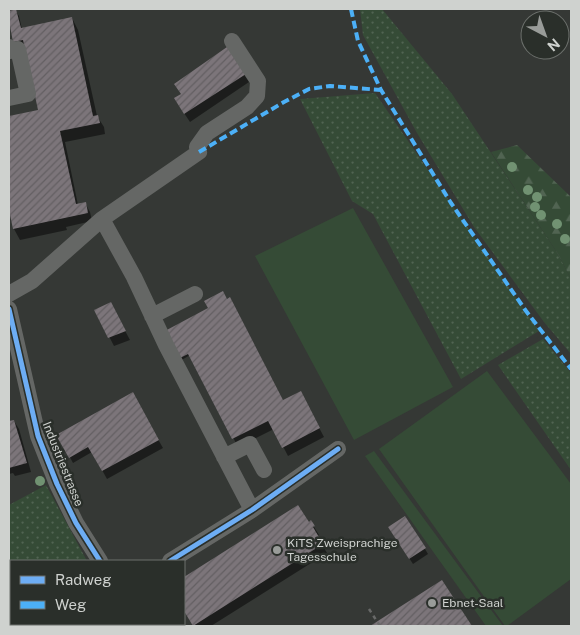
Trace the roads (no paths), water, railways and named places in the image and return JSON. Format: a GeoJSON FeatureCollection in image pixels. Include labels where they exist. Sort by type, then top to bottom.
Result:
{"type":"FeatureCollection","features":[{"type":"Feature","properties":{"kind":"street"},"geometry":{"type":"LineString","coordinates":[[9,294],[32,281],[102,219],[199,152],[197,148],[207,133],[247,107],[257,96],[258,81],[232,41]]}},
{"type":"Feature","properties":{"kind":"street"},"geometry":{"type":"LineString","coordinates":[[9,47],[10,52],[18,50],[28,94],[9,98]]}},
{"type":"Feature","properties":{"kind":"street"},"geometry":{"type":"LineString","coordinates":[[102,219],[134,277],[152,316],[252,510]]}},
{"type":"Feature","properties":{"kind":"street"},"geometry":{"type":"LineString","coordinates":[[152,316],[195,294]]}},
{"type":"Feature","properties":{"kind":"street","name":"Industriestrasse"},"geometry":{"type":"LineString","coordinates":[[9,310],[38,436],[57,484],[76,523],[99,560]]}},
{"type":"Feature","properties":{"kind":"street"},"geometry":{"type":"LineString","coordinates":[[224,456],[250,444],[264,470]]}},
{"type":"Feature","properties":{"kind":"street"},"geometry":{"type":"LineString","coordinates":[[172,560],[252,510],[338,449]]}},
{"type":"Feature","properties":{"kind":"place","name":"KiTS Zweisprachige Tagesschule"},"geometry":{"type":"Point","coordinates":[277,550]}},
{"type":"Feature","properties":{"kind":"place","name":"Ebnet-Saal"},"geometry":{"type":"Point","coordinates":[432,603]}}]}
